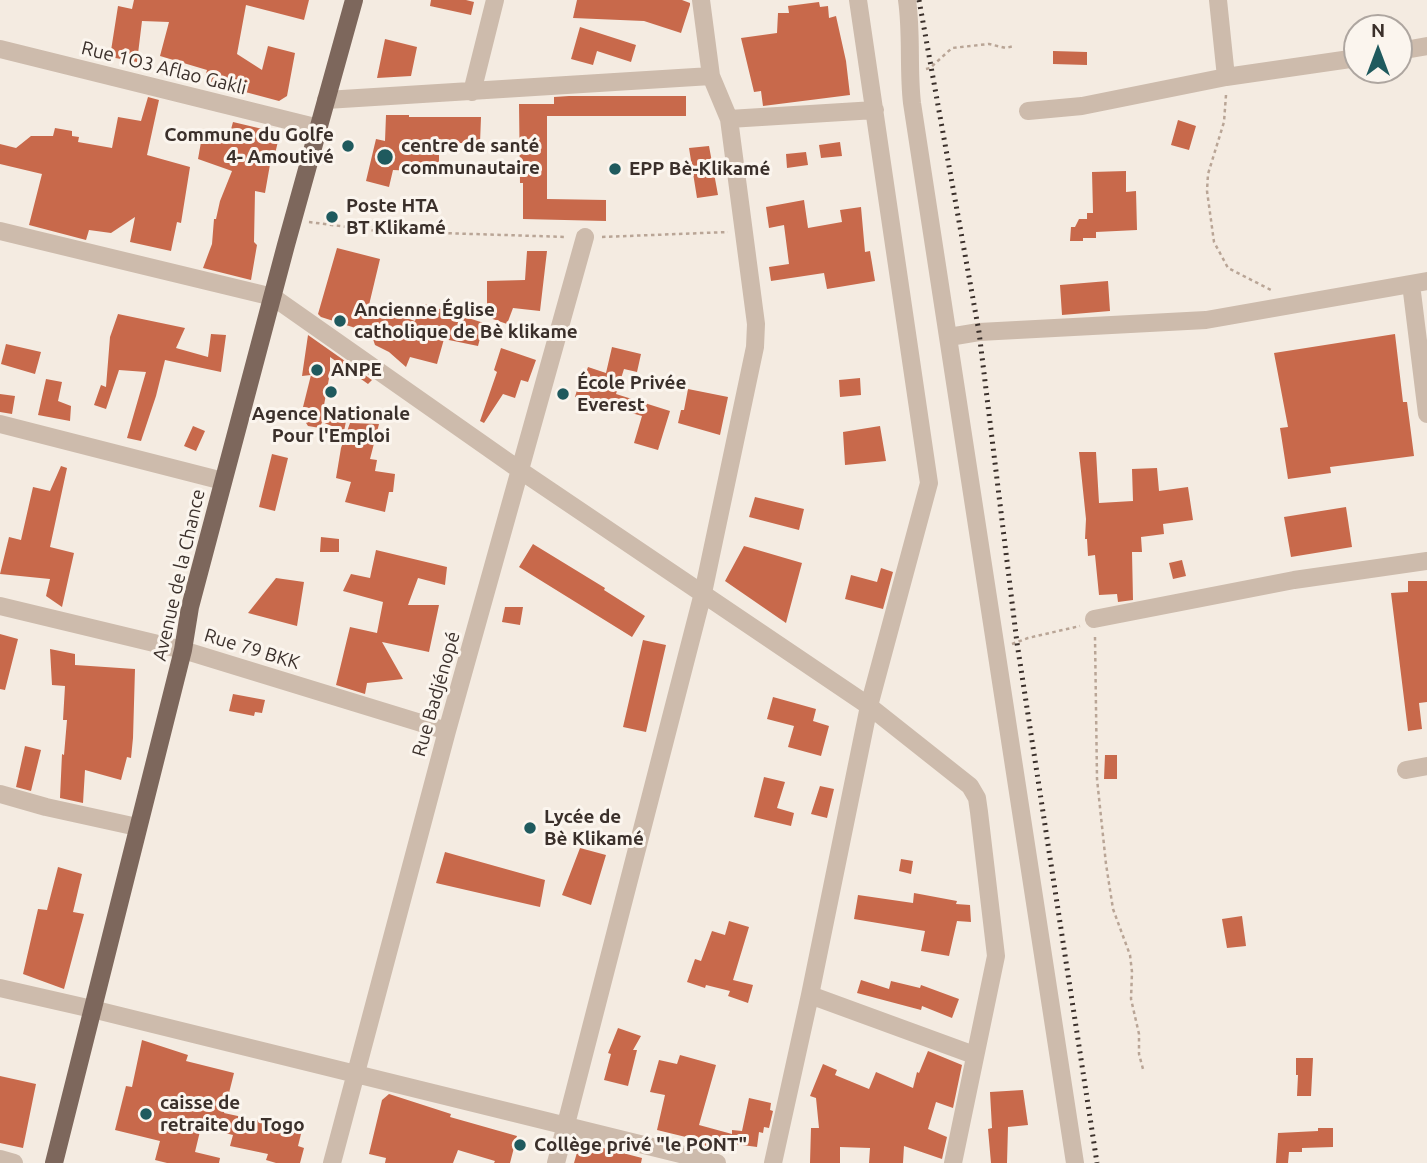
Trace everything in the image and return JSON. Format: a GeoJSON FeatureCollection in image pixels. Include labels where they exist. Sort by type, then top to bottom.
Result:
{"type":"FeatureCollection","features":[{"type":"Feature","properties":{"kind":"main road","name":"Avenue de la Chance"},"geometry":{"type":"LineString","coordinates":[[54,1163],[183,650],[190,607],[354,0]]}},
{"type":"Feature","properties":{"kind":"street"},"geometry":{"type":"LineString","coordinates":[[472,92],[495,0]]}},
{"type":"Feature","properties":{"kind":"street"},"geometry":{"type":"LineString","coordinates":[[556,1163],[703,593],[755,347],[756,324],[729,119],[711,76],[701,0]]}},
{"type":"Feature","properties":{"kind":"street"},"geometry":{"type":"LineString","coordinates":[[773,1163],[869,706],[929,483],[858,0]]}},
{"type":"Feature","properties":{"kind":"street"},"geometry":{"type":"LineString","coordinates":[[907,0],[910,20],[909,73],[1075,1163]]}},
{"type":"Feature","properties":{"kind":"street"},"geometry":{"type":"LineString","coordinates":[[1219,0],[1226,78]]}},
{"type":"Feature","properties":{"kind":"street","name":"Rue 1O3 Aflao Gakli"},"geometry":{"type":"LineString","coordinates":[[0,49],[318,128]]}},
{"type":"Feature","properties":{"kind":"street"},"geometry":{"type":"LineString","coordinates":[[1028,111],[1082,106],[1226,78],[1343,60]]}},
{"type":"Feature","properties":{"kind":"street"},"geometry":{"type":"LineString","coordinates":[[326,100],[711,76]]}},
{"type":"Feature","properties":{"kind":"street"},"geometry":{"type":"LineString","coordinates":[[729,119],[875,110]]}},
{"type":"Feature","properties":{"kind":"street"},"geometry":{"type":"LineString","coordinates":[[0,231],[273,297],[521,471],[869,706],[970,786],[977,798],[996,956],[953,1163]]}},
{"type":"Feature","properties":{"kind":"street","name":"Rue Badjénopé"},"geometry":{"type":"LineString","coordinates":[[332,1163],[447,731],[585,237]]}},
{"type":"Feature","properties":{"kind":"street"},"geometry":{"type":"LineString","coordinates":[[949,337],[979,332],[1206,320],[1419,282],[1427,414]]}},
{"type":"Feature","properties":{"kind":"street"},"geometry":{"type":"LineString","coordinates":[[0,424],[223,481]]}},
{"type":"Feature","properties":{"kind":"street"},"geometry":{"type":"LineString","coordinates":[[1094,618],[1294,580],[1427,561]]}},
{"type":"Feature","properties":{"kind":"street","name":"Rue 79 BKK"},"geometry":{"type":"LineString","coordinates":[[0,606],[183,650],[447,731]]}},
{"type":"Feature","properties":{"kind":"street"},"geometry":{"type":"LineString","coordinates":[[1406,770],[1427,766]]}},
{"type":"Feature","properties":{"kind":"street"},"geometry":{"type":"LineString","coordinates":[[0,794],[137,827]]}},
{"type":"Feature","properties":{"kind":"street"},"geometry":{"type":"LineString","coordinates":[[0,988],[717,1163]]}},
{"type":"Feature","properties":{"kind":"street"},"geometry":{"type":"LineString","coordinates":[[810,995],[974,1055]]}},
{"type":"Feature","properties":{"kind":"street"},"geometry":{"type":"LineString","coordinates":[[0,1159],[14,1163]]}},
{"type":"Feature","properties":{"kind":"path"},"geometry":{"type":"LineString","coordinates":[[909,73],[930,68],[952,48],[980,44],[1006,48],[1014,46]]}},
{"type":"Feature","properties":{"kind":"path"},"geometry":{"type":"LineString","coordinates":[[1226,78],[1224,122],[1208,174],[1207,191],[1214,242],[1228,268],[1298,305]]}},
{"type":"Feature","properties":{"kind":"path"},"geometry":{"type":"LineString","coordinates":[[293,220],[378,232],[585,237],[742,232]]}},
{"type":"Feature","properties":{"kind":"path"},"geometry":{"type":"LineString","coordinates":[[995,650],[1028,638],[1070,629],[1094,618],[1097,779],[1106,864],[1113,909],[1130,955],[1131,999],[1143,1069]]}},
{"type":"Feature","properties":{"kind":"building"},"geometry":{"type":"Polygon","coordinates":[[[134,0],[309,0],[304,20],[246,5],[237,54],[262,70],[268,46],[295,53],[287,96],[279,101],[204,81],[207,70],[160,56],[169,22],[142,21],[137,62],[110,57],[118,6],[132,9],[134,0]]]}},
{"type":"Feature","properties":{"kind":"building"},"geometry":{"type":"Polygon","coordinates":[[[431,0],[474,2],[471,15],[430,6],[431,0]]]}},
{"type":"Feature","properties":{"kind":"building"},"geometry":{"type":"Polygon","coordinates":[[[577,0],[682,0],[690,5],[681,33],[644,21],[573,18],[577,0]]]}},
{"type":"Feature","properties":{"kind":"building"},"geometry":{"type":"Polygon","coordinates":[[[819,2],[820,7],[828,6],[829,18],[836,16],[850,95],[763,106],[761,91],[754,92],[741,38],[777,33],[778,13],[789,13],[788,6],[819,2]]]}},
{"type":"Feature","properties":{"kind":"building"},"geometry":{"type":"Polygon","coordinates":[[[580,27],[636,45],[631,62],[597,51],[593,65],[571,59],[580,27]]]}},
{"type":"Feature","properties":{"kind":"building"},"geometry":{"type":"Polygon","coordinates":[[[385,39],[417,47],[411,76],[377,78],[385,39]]]}},
{"type":"Feature","properties":{"kind":"building"},"geometry":{"type":"Polygon","coordinates":[[[1053,51],[1087,52],[1087,65],[1053,64],[1053,51]]]}},
{"type":"Feature","properties":{"kind":"building"},"geometry":{"type":"Polygon","coordinates":[[[686,96],[686,116],[547,116],[547,199],[606,200],[606,221],[523,219],[519,104],[554,104],[554,97],[686,96]]]}},
{"type":"Feature","properties":{"kind":"building"},"geometry":{"type":"Polygon","coordinates":[[[148,97],[159,100],[147,155],[190,167],[181,223],[177,222],[171,251],[130,242],[135,217],[111,233],[89,230],[86,240],[29,225],[42,174],[0,164],[0,144],[16,148],[31,136],[53,136],[55,128],[72,131],[72,136],[79,137],[78,142],[112,148],[118,117],[141,121],[148,97]]]}},
{"type":"Feature","properties":{"kind":"building"},"geometry":{"type":"Polygon","coordinates":[[[386,115],[481,117],[480,143],[439,143],[439,172],[393,170],[389,187],[366,181],[376,139],[385,141],[386,115]]]}},
{"type":"Feature","properties":{"kind":"building"},"geometry":{"type":"Polygon","coordinates":[[[1178,120],[1196,126],[1189,150],[1171,145],[1178,120]]]}},
{"type":"Feature","properties":{"kind":"building"},"geometry":{"type":"Polygon","coordinates":[[[233,122],[275,132],[279,137],[275,154],[272,153],[265,193],[255,191],[254,242],[257,245],[251,280],[203,268],[212,244],[214,219],[232,171],[198,159],[203,131],[230,133],[233,122]]]}},
{"type":"Feature","properties":{"kind":"building"},"geometry":{"type":"Polygon","coordinates":[[[840,142],[842,156],[821,158],[819,145],[840,142]]]}},
{"type":"Feature","properties":{"kind":"building"},"geometry":{"type":"Polygon","coordinates":[[[709,146],[718,195],[697,198],[689,148],[709,146]]]}},
{"type":"Feature","properties":{"kind":"building"},"geometry":{"type":"Polygon","coordinates":[[[806,152],[808,165],[787,168],[786,154],[806,152]]]}},
{"type":"Feature","properties":{"kind":"building"},"geometry":{"type":"Polygon","coordinates":[[[1126,171],[1126,192],[1136,191],[1137,230],[1096,232],[1096,238],[1070,241],[1071,227],[1075,227],[1079,219],[1087,219],[1087,213],[1093,213],[1092,172],[1126,171]]]}},
{"type":"Feature","properties":{"kind":"building"},"geometry":{"type":"Polygon","coordinates":[[[804,200],[808,228],[842,222],[840,210],[861,207],[865,252],[870,251],[875,281],[827,289],[824,273],[771,281],[769,267],[789,264],[784,225],[769,228],[766,207],[804,200]]]}},
{"type":"Feature","properties":{"kind":"building"},"geometry":{"type":"Polygon","coordinates":[[[337,248],[380,259],[369,305],[415,321],[421,303],[484,323],[478,346],[444,339],[437,364],[410,357],[406,367],[389,352],[375,345],[371,333],[321,317],[318,314],[337,248]]]}},
{"type":"Feature","properties":{"kind":"building"},"geometry":{"type":"Polygon","coordinates":[[[527,251],[547,251],[540,311],[513,308],[507,324],[487,317],[487,281],[525,280],[527,251]]]}},
{"type":"Feature","properties":{"kind":"building"},"geometry":{"type":"Polygon","coordinates":[[[1108,281],[1110,311],[1062,315],[1060,285],[1108,281]]]}},
{"type":"Feature","properties":{"kind":"building"},"geometry":{"type":"Polygon","coordinates":[[[118,314],[185,328],[176,348],[208,357],[211,334],[226,335],[221,372],[165,360],[141,441],[127,438],[146,372],[119,370],[106,409],[94,405],[101,385],[106,387],[110,337],[118,314]]]}},
{"type":"Feature","properties":{"kind":"building"},"geometry":{"type":"Polygon","coordinates":[[[1395,334],[1403,402],[1407,402],[1414,456],[1330,467],[1331,473],[1288,479],[1280,428],[1288,427],[1274,353],[1395,334]]]}},
{"type":"Feature","properties":{"kind":"building"},"geometry":{"type":"Polygon","coordinates":[[[308,335],[372,380],[368,384],[330,357],[324,405],[348,412],[344,431],[322,422],[320,428],[308,426],[301,415],[311,375],[302,376],[308,335]]]}},
{"type":"Feature","properties":{"kind":"building"},"geometry":{"type":"Polygon","coordinates":[[[6,344],[41,352],[35,374],[1,364],[6,344]]]}},
{"type":"Feature","properties":{"kind":"building"},"geometry":{"type":"Polygon","coordinates":[[[612,347],[641,354],[637,372],[624,369],[616,394],[670,411],[658,450],[634,443],[642,416],[575,397],[588,367],[606,373],[612,347]]]}},
{"type":"Feature","properties":{"kind":"building"},"geometry":{"type":"Polygon","coordinates":[[[501,348],[536,360],[528,382],[521,380],[515,398],[503,394],[484,423],[480,421],[497,372],[494,370],[501,348]]]}},
{"type":"Feature","properties":{"kind":"building"},"geometry":{"type":"Polygon","coordinates":[[[860,378],[861,395],[840,397],[839,380],[860,378]]]}},
{"type":"Feature","properties":{"kind":"building"},"geometry":{"type":"Polygon","coordinates":[[[46,379],[62,382],[58,401],[71,406],[70,421],[38,415],[46,379]]]}},
{"type":"Feature","properties":{"kind":"building"},"geometry":{"type":"Polygon","coordinates":[[[688,389],[728,397],[720,435],[678,423],[688,389]]]}},
{"type":"Feature","properties":{"kind":"building"},"geometry":{"type":"Polygon","coordinates":[[[0,394],[15,396],[12,414],[0,412],[0,394]]]}},
{"type":"Feature","properties":{"kind":"building"},"geometry":{"type":"Polygon","coordinates":[[[350,423],[379,424],[370,459],[377,460],[375,471],[395,474],[393,492],[389,492],[385,512],[345,502],[351,482],[336,478],[341,448],[350,423]]]}},
{"type":"Feature","properties":{"kind":"building"},"geometry":{"type":"Polygon","coordinates":[[[193,426],[205,431],[196,451],[184,446],[193,426]]]}},
{"type":"Feature","properties":{"kind":"building"},"geometry":{"type":"Polygon","coordinates":[[[880,426],[886,461],[845,465],[843,432],[880,426]]]}},
{"type":"Feature","properties":{"kind":"building"},"geometry":{"type":"Polygon","coordinates":[[[1079,452],[1096,452],[1099,503],[1133,501],[1132,469],[1157,468],[1159,491],[1188,487],[1193,520],[1163,524],[1164,534],[1141,537],[1142,552],[1132,552],[1133,600],[1118,602],[1117,594],[1099,595],[1095,555],[1088,556],[1085,539],[1086,519],[1079,452]]]}},
{"type":"Feature","properties":{"kind":"building"},"geometry":{"type":"Polygon","coordinates":[[[272,454],[288,458],[275,511],[259,507],[272,454]]]}},
{"type":"Feature","properties":{"kind":"building"},"geometry":{"type":"Polygon","coordinates":[[[61,466],[67,468],[50,547],[74,553],[62,607],[46,596],[50,579],[0,574],[9,537],[21,540],[33,487],[50,491],[61,466]]]}},
{"type":"Feature","properties":{"kind":"building"},"geometry":{"type":"Polygon","coordinates":[[[755,497],[804,509],[799,530],[749,517],[755,497]]]}},
{"type":"Feature","properties":{"kind":"building"},"geometry":{"type":"Polygon","coordinates":[[[1346,507],[1352,547],[1291,557],[1284,517],[1346,507]]]}},
{"type":"Feature","properties":{"kind":"building"},"geometry":{"type":"Polygon","coordinates":[[[321,537],[339,539],[339,552],[320,552],[321,537]]]}},
{"type":"Feature","properties":{"kind":"building"},"geometry":{"type":"Polygon","coordinates":[[[533,544],[645,616],[632,637],[519,567],[533,544]]]}},
{"type":"Feature","properties":{"kind":"building"},"geometry":{"type":"Polygon","coordinates":[[[744,546],[802,563],[786,623],[725,581],[744,546]]]}},
{"type":"Feature","properties":{"kind":"building"},"geometry":{"type":"Polygon","coordinates":[[[376,550],[447,567],[445,585],[418,578],[408,605],[439,605],[429,652],[382,642],[403,679],[367,683],[365,694],[336,685],[350,627],[377,633],[383,602],[343,591],[351,574],[370,578],[376,550]]]}},
{"type":"Feature","properties":{"kind":"building"},"geometry":{"type":"Polygon","coordinates":[[[1182,560],[1186,576],[1173,579],[1169,563],[1182,560]]]}},
{"type":"Feature","properties":{"kind":"building"},"geometry":{"type":"Polygon","coordinates":[[[881,568],[893,572],[883,609],[845,599],[851,575],[877,582],[881,568]]]}},
{"type":"Feature","properties":{"kind":"building"},"geometry":{"type":"Polygon","coordinates":[[[276,578],[304,582],[297,626],[248,613],[276,578]]]}},
{"type":"Feature","properties":{"kind":"building"},"geometry":{"type":"Polygon","coordinates":[[[1408,581],[1427,581],[1427,702],[1419,703],[1422,729],[1408,731],[1391,593],[1408,592],[1408,581]]]}},
{"type":"Feature","properties":{"kind":"building"},"geometry":{"type":"Polygon","coordinates":[[[505,607],[523,607],[520,625],[502,622],[505,607]]]}},
{"type":"Feature","properties":{"kind":"building"},"geometry":{"type":"Polygon","coordinates":[[[0,634],[18,639],[5,690],[0,689],[0,634]]]}},
{"type":"Feature","properties":{"kind":"building"},"geometry":{"type":"Polygon","coordinates":[[[643,640],[666,645],[646,732],[623,727],[643,640]]]}},
{"type":"Feature","properties":{"kind":"building"},"geometry":{"type":"Polygon","coordinates":[[[50,649],[75,654],[75,665],[135,669],[131,758],[127,757],[121,780],[85,770],[83,803],[60,798],[67,720],[63,720],[65,686],[52,685],[50,649]]]}},
{"type":"Feature","properties":{"kind":"building"},"geometry":{"type":"Polygon","coordinates":[[[233,694],[265,700],[262,713],[255,712],[254,716],[229,711],[233,694]]]}},
{"type":"Feature","properties":{"kind":"building"},"geometry":{"type":"Polygon","coordinates":[[[773,697],[816,709],[813,721],[829,726],[821,756],[788,747],[794,726],[767,719],[773,697]]]}},
{"type":"Feature","properties":{"kind":"building"},"geometry":{"type":"Polygon","coordinates":[[[25,746],[41,750],[31,791],[16,787],[25,746]]]}},
{"type":"Feature","properties":{"kind":"building"},"geometry":{"type":"Polygon","coordinates":[[[1105,755],[1117,755],[1117,779],[1104,779],[1105,755]]]}},
{"type":"Feature","properties":{"kind":"building"},"geometry":{"type":"Polygon","coordinates":[[[764,777],[785,782],[777,808],[794,813],[791,826],[754,817],[764,777]]]}},
{"type":"Feature","properties":{"kind":"building"},"geometry":{"type":"Polygon","coordinates":[[[820,786],[834,789],[827,818],[811,814],[820,786]]]}},
{"type":"Feature","properties":{"kind":"building"},"geometry":{"type":"Polygon","coordinates":[[[580,848],[606,855],[591,905],[562,895],[580,848]]]}},
{"type":"Feature","properties":{"kind":"building"},"geometry":{"type":"Polygon","coordinates":[[[445,852],[545,880],[540,907],[436,883],[445,852]]]}},
{"type":"Feature","properties":{"kind":"building"},"geometry":{"type":"Polygon","coordinates":[[[901,859],[913,861],[911,874],[899,871],[901,859]]]}},
{"type":"Feature","properties":{"kind":"building"},"geometry":{"type":"Polygon","coordinates":[[[58,867],[82,874],[73,912],[84,914],[64,989],[23,974],[38,909],[47,910],[58,867]]]}},
{"type":"Feature","properties":{"kind":"building"},"geometry":{"type":"Polygon","coordinates":[[[914,893],[970,905],[971,922],[957,921],[949,956],[921,951],[925,931],[854,919],[858,895],[913,903],[914,893]]]}},
{"type":"Feature","properties":{"kind":"building"},"geometry":{"type":"Polygon","coordinates":[[[1242,916],[1246,946],[1227,948],[1222,919],[1242,916]]]}},
{"type":"Feature","properties":{"kind":"building"},"geometry":{"type":"Polygon","coordinates":[[[729,921],[749,927],[733,980],[753,985],[748,1003],[728,996],[730,991],[706,985],[705,988],[687,982],[695,959],[701,961],[712,931],[725,935],[729,921]]]}},
{"type":"Feature","properties":{"kind":"building"},"geometry":{"type":"Polygon","coordinates":[[[861,980],[889,989],[891,981],[920,988],[921,985],[959,999],[952,1018],[922,1006],[921,1010],[857,993],[861,980]]]}},
{"type":"Feature","properties":{"kind":"building"},"geometry":{"type":"Polygon","coordinates":[[[618,1028],[641,1036],[633,1050],[637,1050],[628,1086],[604,1080],[611,1054],[608,1053],[618,1028]]]}},
{"type":"Feature","properties":{"kind":"building"},"geometry":{"type":"Polygon","coordinates":[[[142,1040],[188,1055],[186,1061],[234,1073],[224,1113],[302,1130],[298,1146],[304,1148],[300,1163],[276,1163],[266,1160],[268,1154],[230,1146],[233,1135],[201,1127],[195,1152],[220,1158],[219,1163],[167,1163],[155,1160],[160,1141],[115,1130],[126,1086],[132,1087],[142,1040]]]}},
{"type":"Feature","properties":{"kind":"building"},"geometry":{"type":"Polygon","coordinates":[[[928,1051],[962,1065],[953,1108],[936,1102],[928,1129],[947,1137],[942,1159],[904,1146],[903,1163],[869,1163],[870,1148],[840,1147],[840,1163],[810,1163],[811,1128],[819,1128],[816,1098],[810,1096],[823,1064],[837,1070],[835,1075],[869,1089],[876,1072],[913,1088],[917,1072],[919,1073],[928,1051]]]}},
{"type":"Feature","properties":{"kind":"building"},"geometry":{"type":"Polygon","coordinates":[[[680,1055],[716,1065],[699,1125],[732,1134],[732,1130],[742,1131],[749,1098],[771,1103],[770,1110],[773,1111],[769,1128],[764,1127],[763,1133],[759,1132],[757,1147],[713,1141],[711,1150],[692,1145],[694,1139],[657,1130],[665,1095],[650,1092],[659,1060],[677,1064],[680,1055]]]}},
{"type":"Feature","properties":{"kind":"building"},"geometry":{"type":"Polygon","coordinates":[[[1296,1058],[1313,1058],[1311,1096],[1297,1096],[1296,1058]]]}},
{"type":"Feature","properties":{"kind":"building"},"geometry":{"type":"Polygon","coordinates":[[[0,1076],[36,1084],[23,1148],[0,1143],[0,1076]]]}},
{"type":"Feature","properties":{"kind":"building"},"geometry":{"type":"Polygon","coordinates":[[[1023,1090],[1028,1125],[1008,1127],[1007,1163],[991,1163],[988,1129],[992,1128],[990,1092],[1023,1090]]]}},
{"type":"Feature","properties":{"kind":"building"},"geometry":{"type":"Polygon","coordinates":[[[389,1094],[451,1114],[450,1117],[517,1136],[510,1163],[494,1163],[495,1161],[458,1150],[453,1163],[385,1163],[386,1158],[369,1154],[382,1100],[389,1094]]]}},
{"type":"Feature","properties":{"kind":"building"},"geometry":{"type":"Polygon","coordinates":[[[1318,1128],[1333,1128],[1333,1147],[1302,1148],[1302,1152],[1289,1152],[1288,1163],[1276,1163],[1278,1133],[1318,1131],[1318,1128]]]}},
{"type":"Feature","properties":{"kind":"building"},"geometry":{"type":"Polygon","coordinates":[[[580,1142],[642,1158],[641,1163],[574,1163],[580,1142]]]}},
{"type":"Feature","properties":{"kind":"railway"},"geometry":{"type":"LineString","coordinates":[[919,0],[979,332],[1017,643],[1097,1163]]}},
{"type":"Feature","properties":{"kind":"place","name":"Commune du Golfe 4- Amoutivé"},"geometry":{"type":"Point","coordinates":[348,146]}},
{"type":"Feature","properties":{"kind":"place","name":"centre de santé communautaire"},"geometry":{"type":"Point","coordinates":[385,157]}},
{"type":"Feature","properties":{"kind":"place","name":"EPP Bè-Klikamé"},"geometry":{"type":"Point","coordinates":[615,169]}},
{"type":"Feature","properties":{"kind":"place","name":"Poste HTA BT Klikamé"},"geometry":{"type":"Point","coordinates":[332,217]}},
{"type":"Feature","properties":{"kind":"place","name":"Ancienne Église catholique de Bè klikame"},"geometry":{"type":"Point","coordinates":[340,321]}},
{"type":"Feature","properties":{"kind":"place","name":"ANPE"},"geometry":{"type":"Point","coordinates":[317,370]}},
{"type":"Feature","properties":{"kind":"place","name":"Agence Nationale Pour l'Emploi"},"geometry":{"type":"Point","coordinates":[331,392]}},
{"type":"Feature","properties":{"kind":"place","name":"École Privée Everest"},"geometry":{"type":"Point","coordinates":[563,394]}},
{"type":"Feature","properties":{"kind":"place","name":"Lycée de Bè Klikamé"},"geometry":{"type":"Point","coordinates":[530,828]}},
{"type":"Feature","properties":{"kind":"place","name":"caisse de retraite du Togo"},"geometry":{"type":"Point","coordinates":[146,1114]}},
{"type":"Feature","properties":{"kind":"place","name":"Collège privé \"le PONT\""},"geometry":{"type":"Point","coordinates":[520,1145]}}]}
